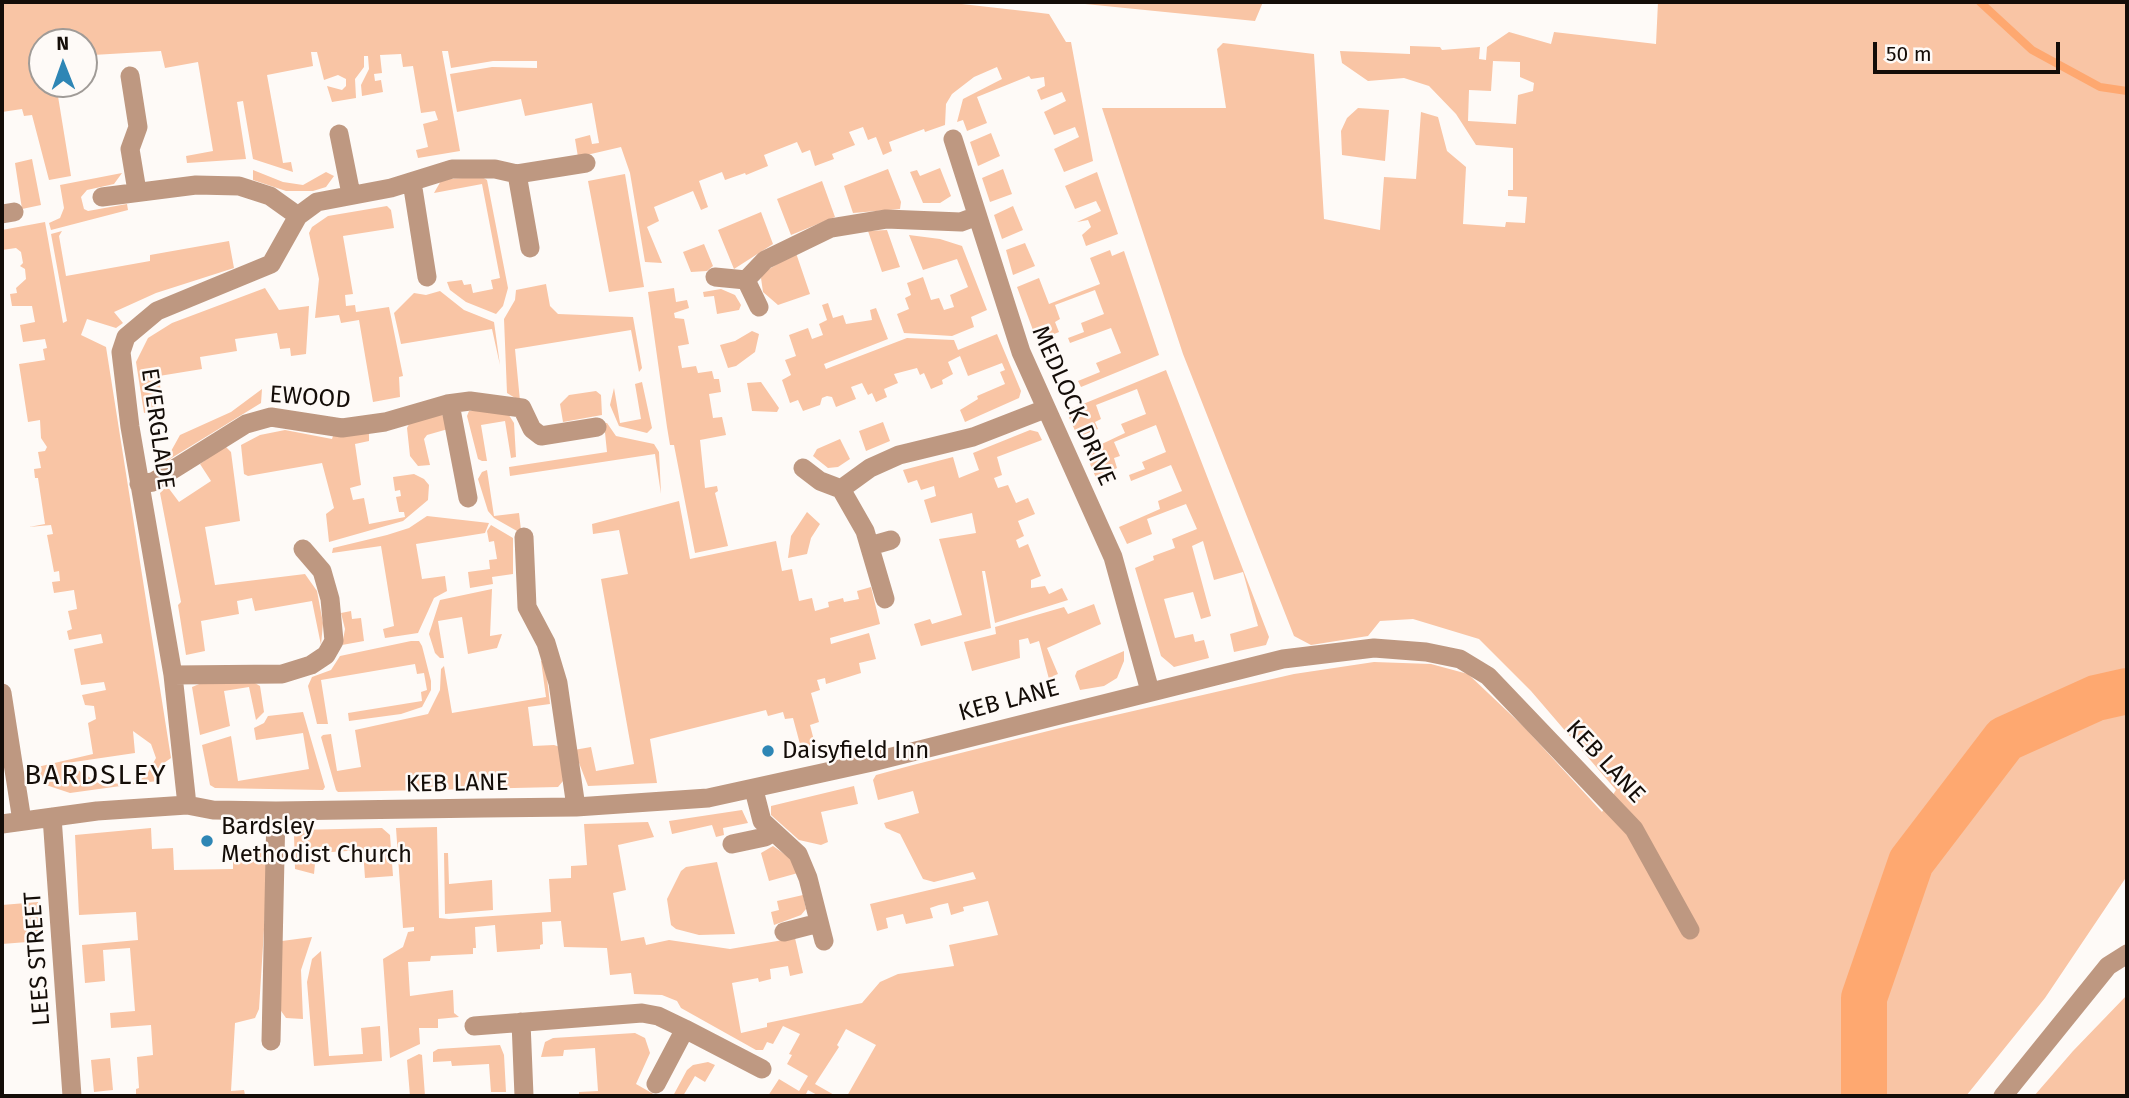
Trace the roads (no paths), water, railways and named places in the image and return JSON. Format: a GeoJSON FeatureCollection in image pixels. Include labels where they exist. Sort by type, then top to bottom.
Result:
{"type":"FeatureCollection","features":[{"type":"Feature","properties":{"kind":"street"},"geometry":{"type":"LineString","coordinates":[[130,76],[138,127],[130,149],[137,191]]}},
{"type":"Feature","properties":{"kind":"street"},"geometry":{"type":"LineString","coordinates":[[339,134],[351,194]]}},
{"type":"Feature","properties":{"kind":"street","name":"MEDLOCK DRIVE"},"geometry":{"type":"LineString","coordinates":[[953,139],[1021,352],[1113,557],[1150,691]]}},
{"type":"Feature","properties":{"kind":"street"},"geometry":{"type":"LineString","coordinates":[[102,197],[196,185],[239,186],[270,196],[298,216],[317,202],[412,182],[437,172],[465,168],[495,169],[517,174],[586,163]]}},
{"type":"Feature","properties":{"kind":"street"},"geometry":{"type":"LineString","coordinates":[[517,174],[530,248]]}},
{"type":"Feature","properties":{"kind":"street"},"geometry":{"type":"LineString","coordinates":[[412,182],[427,277]]}},
{"type":"Feature","properties":{"kind":"street","name":"EVERGLADE"},"geometry":{"type":"LineString","coordinates":[[187,804],[173,675],[139,484],[121,352],[126,337],[157,310],[271,264],[298,216]]}},
{"type":"Feature","properties":{"kind":"street"},"geometry":{"type":"LineString","coordinates":[[746,280],[765,260],[831,228],[886,219],[961,222],[976,216]]}},
{"type":"Feature","properties":{"kind":"street"},"geometry":{"type":"LineString","coordinates":[[715,277],[746,280]]}},
{"type":"Feature","properties":{"kind":"street"},"geometry":{"type":"LineString","coordinates":[[746,280],[758,307]]}},
{"type":"Feature","properties":{"kind":"street","name":"EWOOD"},"geometry":{"type":"LineString","coordinates":[[139,484],[153,482],[258,419],[290,418],[342,428],[385,422],[450,404],[498,402],[522,408],[532,429],[541,436],[597,427]]}},
{"type":"Feature","properties":{"kind":"street"},"geometry":{"type":"LineString","coordinates":[[450,404],[468,498]]}},
{"type":"Feature","properties":{"kind":"street"},"geometry":{"type":"LineString","coordinates":[[841,489],[870,468],[899,455],[973,437],[1045,408]]}},
{"type":"Feature","properties":{"kind":"street"},"geometry":{"type":"LineString","coordinates":[[803,468],[820,481],[841,489],[870,546],[885,599]]}},
{"type":"Feature","properties":{"kind":"street"},"geometry":{"type":"LineString","coordinates":[[524,537],[527,607],[546,643],[558,683],[576,807]]}},
{"type":"Feature","properties":{"kind":"street"},"geometry":{"type":"LineString","coordinates":[[870,546],[891,540]]}},
{"type":"Feature","properties":{"kind":"street"},"geometry":{"type":"LineString","coordinates":[[173,675],[282,674],[311,666],[326,655],[334,641],[330,599],[322,571],[303,549]]}},
{"type":"Feature","properties":{"kind":"street","name":"KEB LANE"},"geometry":{"type":"LineString","coordinates":[[2,824],[187,804],[213,810],[276,811],[576,807],[708,797],[754,790],[1283,659],[1374,648],[1426,652],[1460,659],[1488,676],[1634,829],[1690,930]]}},
{"type":"Feature","properties":{"kind":"street"},"geometry":{"type":"LineString","coordinates":[[2,693],[22,821]]}},
{"type":"Feature","properties":{"kind":"street"},"geometry":{"type":"LineString","coordinates":[[754,790],[762,821],[797,854],[822,932],[784,932]]}},
{"type":"Feature","properties":{"kind":"street"},"geometry":{"type":"LineString","coordinates":[[271,1041],[276,811]]}},
{"type":"Feature","properties":{"kind":"street","name":"LEES STREET"},"geometry":{"type":"LineString","coordinates":[[52,817],[72,1096]]}},
{"type":"Feature","properties":{"kind":"street"},"geometry":{"type":"LineString","coordinates":[[732,844],[765,837],[774,832]]}},
{"type":"Feature","properties":{"kind":"street"},"geometry":{"type":"LineString","coordinates":[[2003,1096],[2108,966],[2127,954]]}},
{"type":"Feature","properties":{"kind":"street"},"geometry":{"type":"LineString","coordinates":[[474,1026],[642,1013],[658,1016],[762,1069]]}},
{"type":"Feature","properties":{"kind":"street"},"geometry":{"type":"LineString","coordinates":[[521,1022],[524,1096]]}},
{"type":"Feature","properties":{"kind":"street"},"geometry":{"type":"LineString","coordinates":[[656,1084],[685,1029]]}},
{"type":"Feature","properties":{"kind":"waterway"},"geometry":{"type":"LineString","coordinates":[[1980,2],[2032,50],[2100,87],[2127,91]]}},
{"type":"Feature","properties":{"kind":"waterway"},"geometry":{"type":"LineString","coordinates":[[1864,1096],[1864,998],[1911,862],[2005,739],[2096,698],[2127,691]]}},
{"type":"Feature","properties":{"kind":"place","name":"Daisyfield Inn"},"geometry":{"type":"Point","coordinates":[768,751]}},
{"type":"Feature","properties":{"kind":"place","name":"Bardsley Methodist Church"},"geometry":{"type":"Point","coordinates":[207,841]}},
{"type":"Feature","properties":{"kind":"district","name":"BARDSLEY"},"geometry":{"type":"Point","coordinates":[96,776]}}]}
